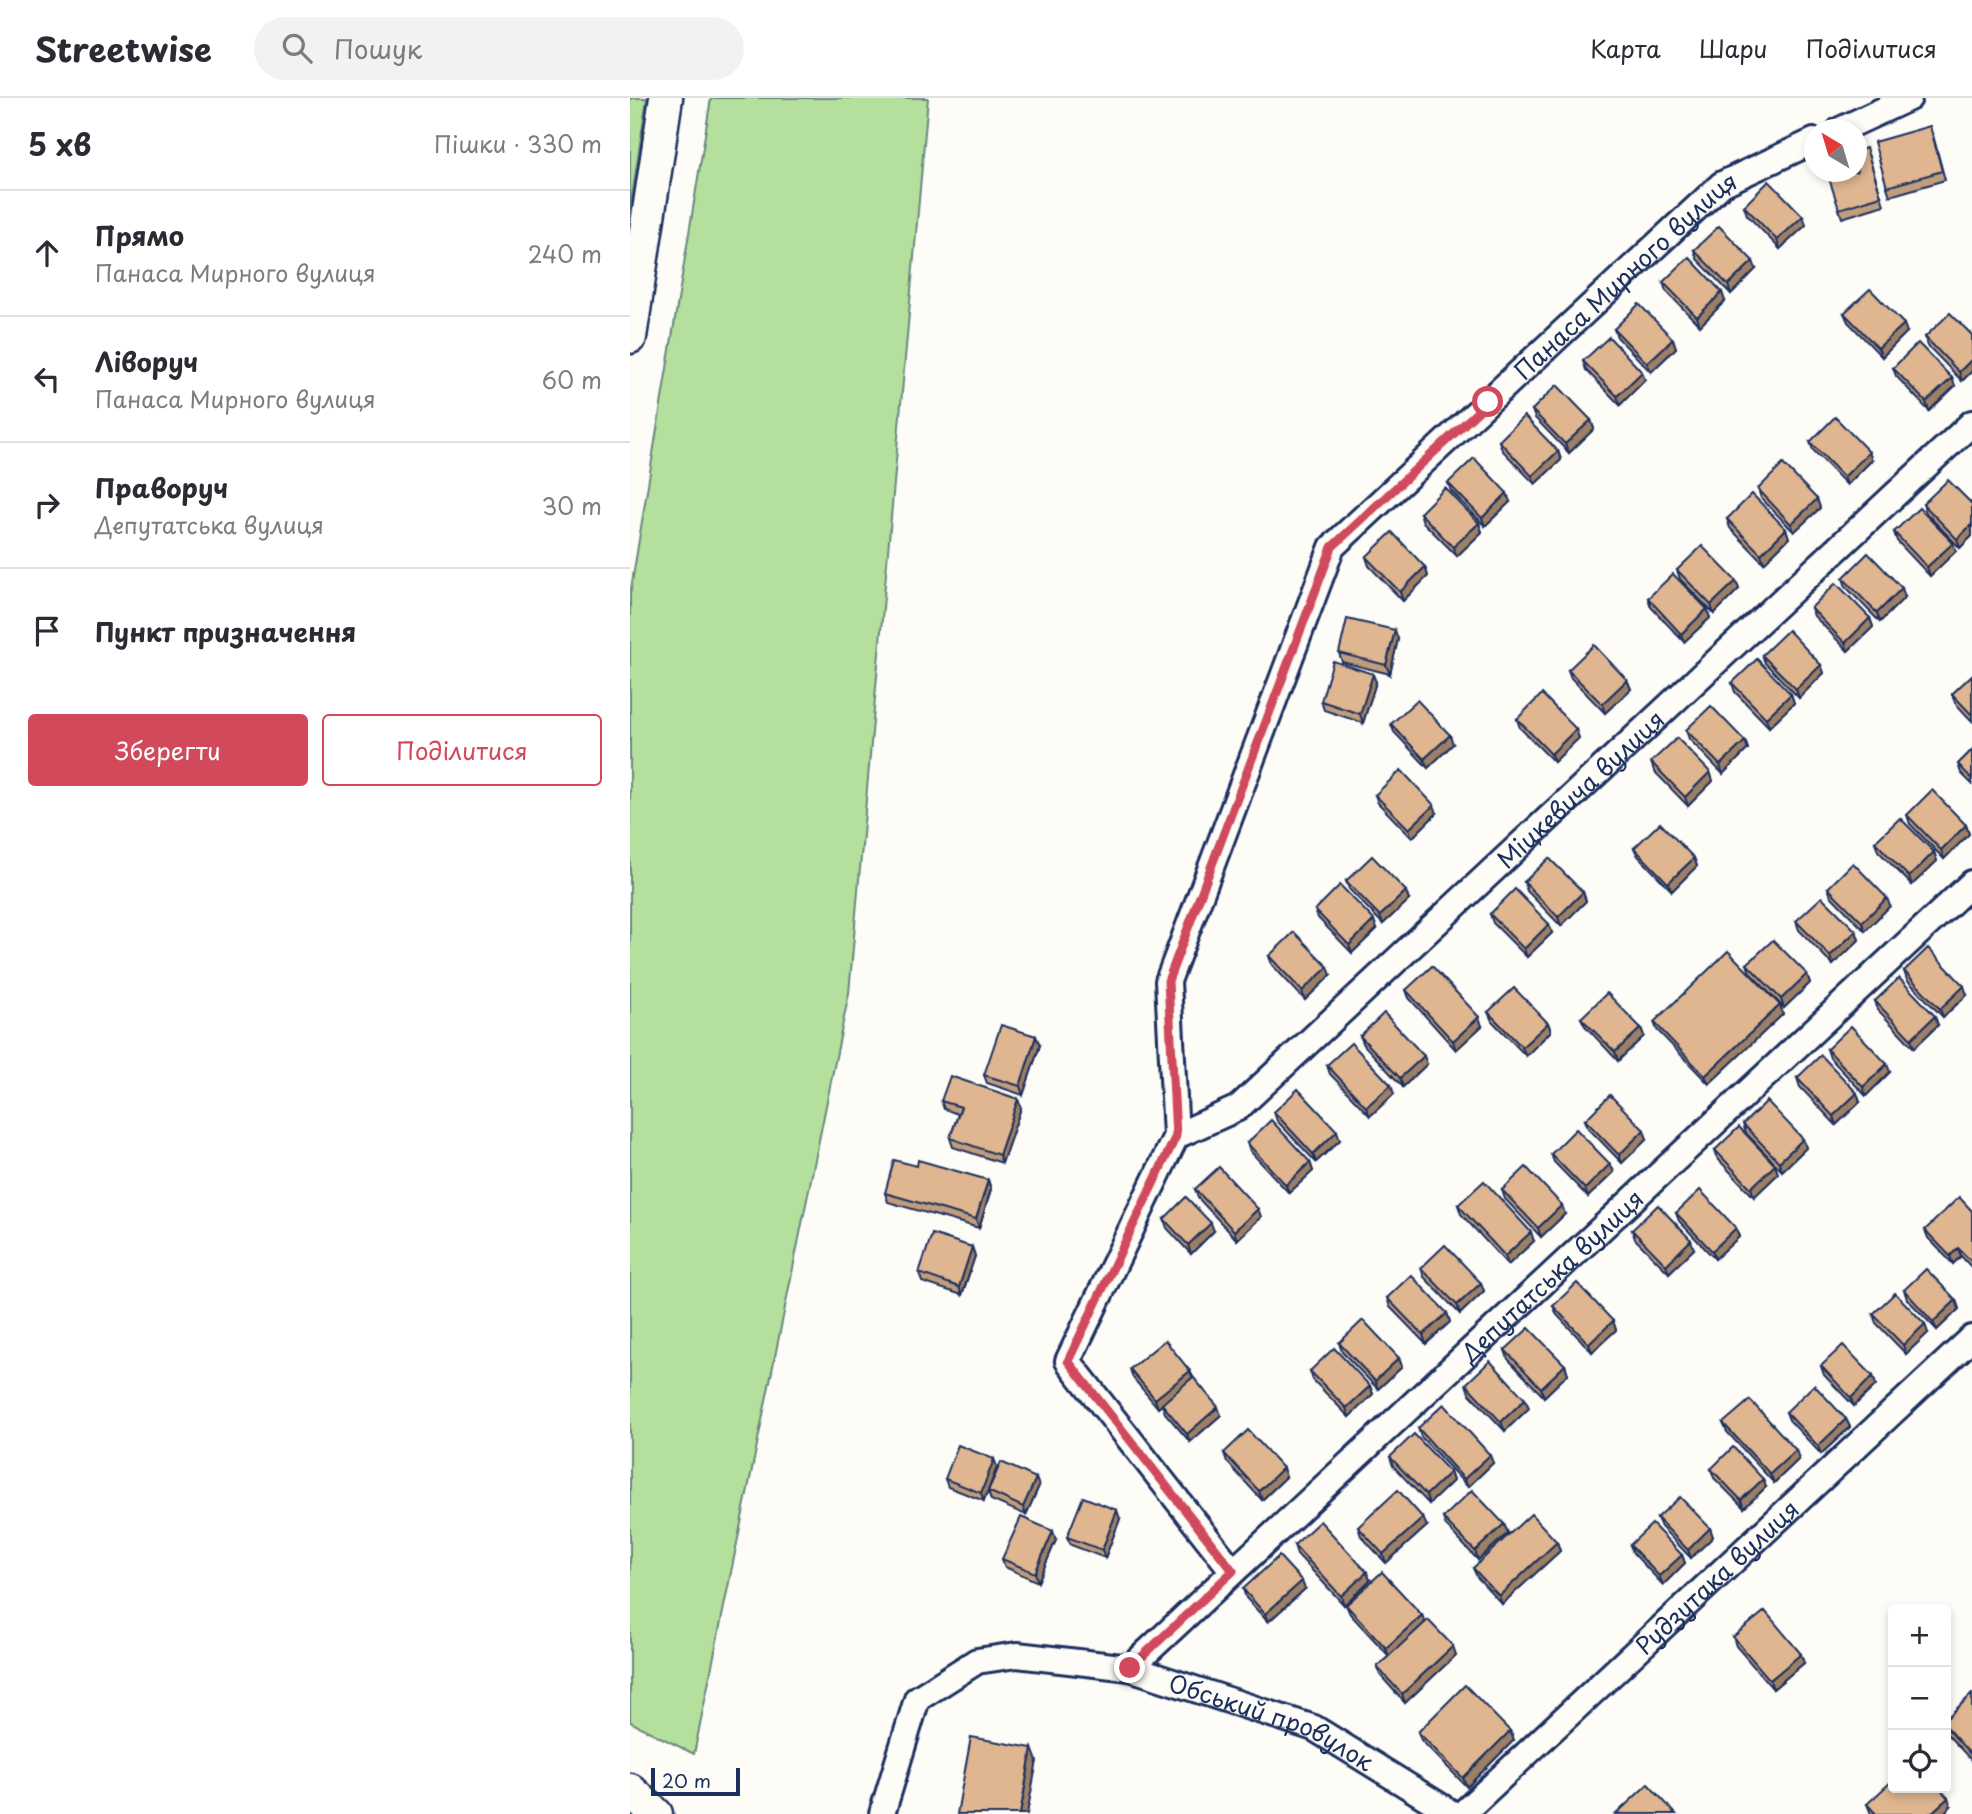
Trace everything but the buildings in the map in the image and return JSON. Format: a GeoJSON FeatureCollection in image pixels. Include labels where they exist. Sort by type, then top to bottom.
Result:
{"type":"FeatureCollection","features":[{"type":"Feature","properties":{"kind":"street"},"geometry":{"type":"LineString","coordinates":[[630,337],[666,98]]}},
{"type":"Feature","properties":{"kind":"street"},"geometry":{"type":"LineString","coordinates":[[1864,119],[1909,98]]}},
{"type":"Feature","properties":{"kind":"street","name":"Панаса Мирного вулиця"},"geometry":{"type":"LineString","coordinates":[[1233,1571],[1068,1361],[1176,1136],[1168,981],[1332,547],[1722,184],[1804,146]]}},
{"type":"Feature","properties":{"kind":"street","name":"Міцкевича вулиця"},"geometry":{"type":"LineString","coordinates":[[1176,1136],[1238,1108],[1972,423]]}},
{"type":"Feature","properties":{"kind":"street","name":"Депутатська вулиця"},"geometry":{"type":"LineString","coordinates":[[1130,1668],[1972,883]]}},
{"type":"Feature","properties":{"kind":"street","name":"Рудзутака вулиця"},"geometry":{"type":"LineString","coordinates":[[1462,1814],[1972,1338]]}},
{"type":"Feature","properties":{"kind":"street","name":"Обський провулок"},"geometry":{"type":"LineString","coordinates":[[882,1814],[917,1699],[977,1661],[1017,1655],[1130,1668],[1314,1728],[1452,1814]]}},
{"type":"Feature","properties":{"kind":"street"},"geometry":{"type":"LineString","coordinates":[[630,1790],[656,1814]]}},
{"type":"Feature","properties":{"kind":"green space"},"geometry":{"type":"Polygon","coordinates":[[[630,98],[647,98],[630,210],[630,98]]]}},
{"type":"Feature","properties":{"kind":"green space"},"geometry":{"type":"Polygon","coordinates":[[[711,98],[928,98],[849,993],[694,1754],[630,1722],[630,595],[711,98]]]}},
{"type":"Feature","properties":{"kind":"route"},"geometry":{"type":"LineString","coordinates":[[1130,1668],[1233,1571],[1068,1361],[1176,1136],[1168,981],[1332,547],[1488,402]]}}]}
